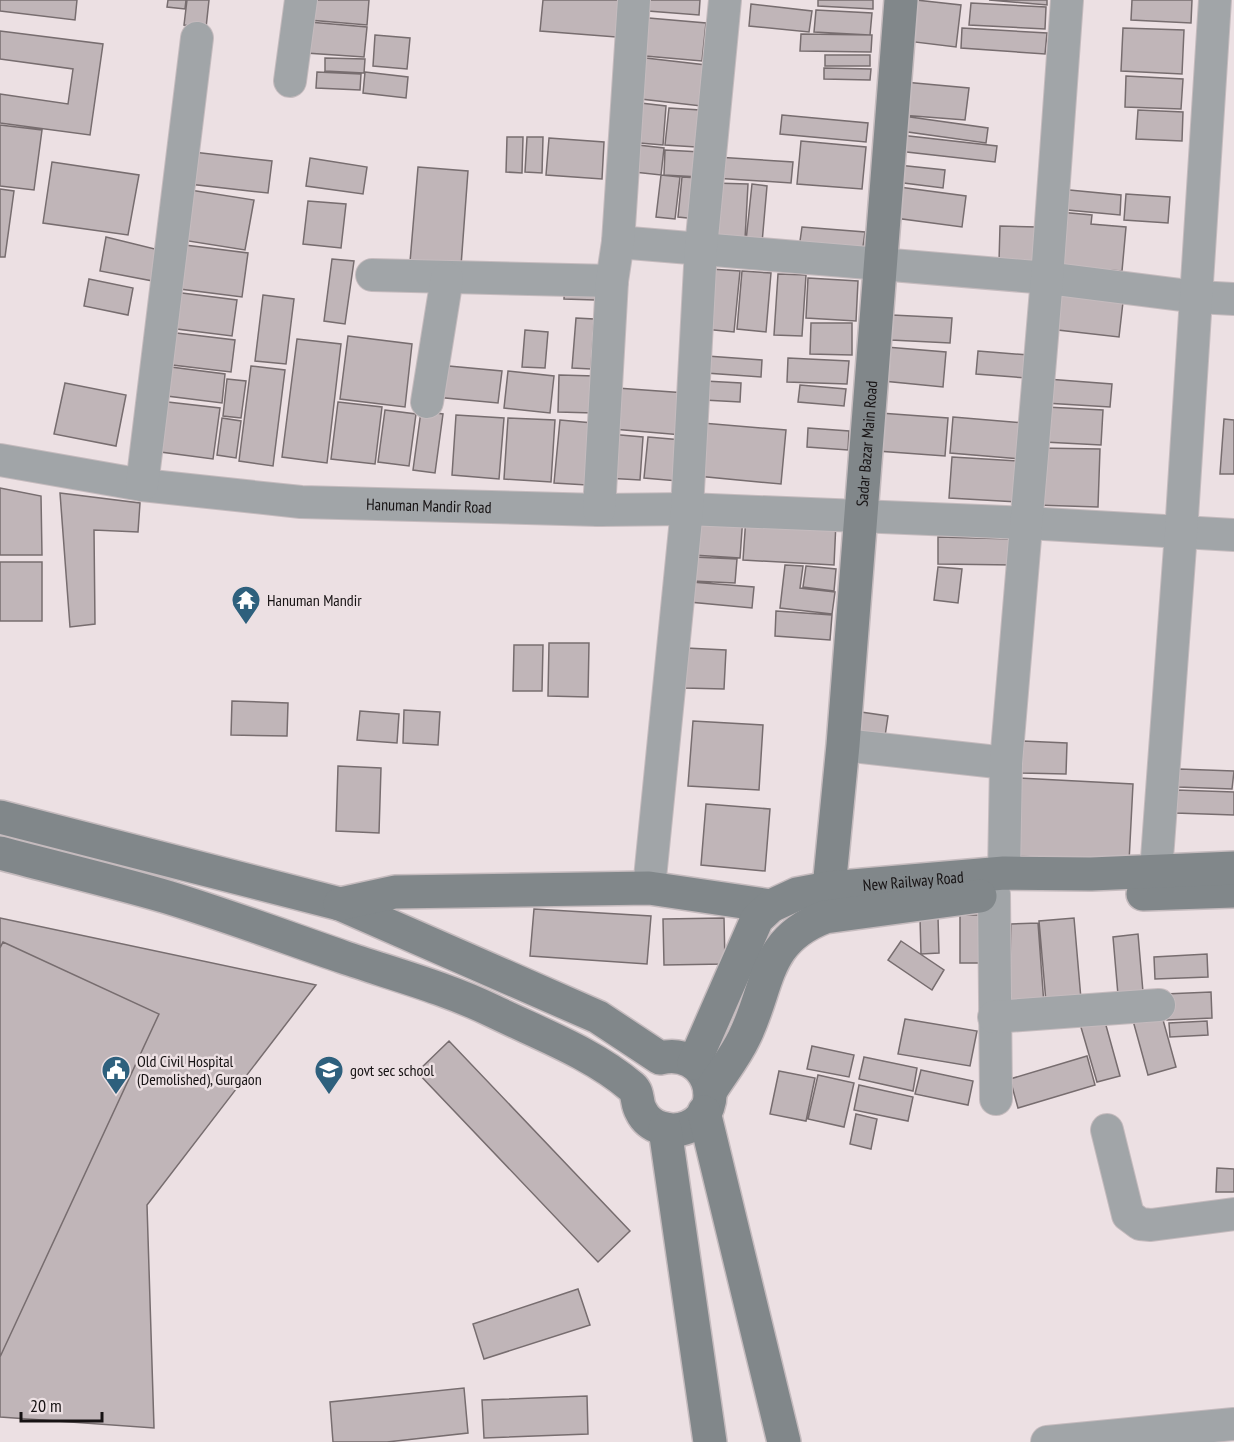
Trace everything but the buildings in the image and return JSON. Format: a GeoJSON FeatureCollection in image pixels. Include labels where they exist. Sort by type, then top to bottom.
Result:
{"type":"FeatureCollection","features":[{"type":"Feature","properties":{"kind":"main road","name":"Sadar Bazar Main Road"},"geometry":{"type":"LineString","coordinates":[[829,888],[843,745],[901,0]]}},
{"type":"Feature","properties":{"kind":"main road"},"geometry":{"type":"LineString","coordinates":[[0,817],[340,904],[588,1012],[660,1058],[677,1056],[694,1063],[703,1071],[707,1102],[784,1442]]}},
{"type":"Feature","properties":{"kind":"main road"},"geometry":{"type":"LineString","coordinates":[[0,853],[168,897],[476,1003],[610,1069],[636,1090],[640,1111],[646,1119],[665,1129],[687,1127],[707,1102]]}},
{"type":"Feature","properties":{"kind":"main road","name":"New Railway Road"},"geometry":{"type":"LineString","coordinates":[[694,1063],[757,920],[771,906],[797,894],[829,888],[999,883],[1234,868]]}},
{"type":"Feature","properties":{"kind":"main road","name":"New Railway Road"},"geometry":{"type":"LineString","coordinates":[[707,1102],[744,1038],[782,945],[804,926],[825,917],[999,883],[1234,891]]}},
{"type":"Feature","properties":{"kind":"main road"},"geometry":{"type":"LineString","coordinates":[[340,904],[395,892],[650,888],[771,906]]}},
{"type":"Feature","properties":{"kind":"main road"},"geometry":{"type":"LineString","coordinates":[[665,1129],[710,1442]]}},
{"type":"Feature","properties":{"kind":"street"},"geometry":{"type":"LineString","coordinates":[[290,81],[301,0]]}},
{"type":"Feature","properties":{"kind":"street"},"geometry":{"type":"LineString","coordinates":[[599,510],[612,281],[618,242],[634,0]]}},
{"type":"Feature","properties":{"kind":"street"},"geometry":{"type":"LineString","coordinates":[[650,888],[687,509],[701,248],[725,0]]}},
{"type":"Feature","properties":{"kind":"street"},"geometry":{"type":"LineString","coordinates":[[996,1099],[994,1017],[1006,763],[1047,278],[1067,0]]}},
{"type":"Feature","properties":{"kind":"street"},"geometry":{"type":"LineString","coordinates":[[1156,872],[1197,297],[1215,0]]}},
{"type":"Feature","properties":{"kind":"street"},"geometry":{"type":"LineString","coordinates":[[142,485],[197,38]]}},
{"type":"Feature","properties":{"kind":"street"},"geometry":{"type":"LineString","coordinates":[[618,242],[1047,278],[1197,297],[1234,298]]}},
{"type":"Feature","properties":{"kind":"street"},"geometry":{"type":"LineString","coordinates":[[372,275],[612,281]]}},
{"type":"Feature","properties":{"kind":"street"},"geometry":{"type":"LineString","coordinates":[[427,402],[447,278]]}},
{"type":"Feature","properties":{"kind":"street","name":"Hanuman Mandir Road"},"geometry":{"type":"LineString","coordinates":[[0,459],[142,485],[301,501],[599,510],[687,509],[861,518],[1027,523],[1234,535]]}},
{"type":"Feature","properties":{"kind":"street"},"geometry":{"type":"LineString","coordinates":[[843,745],[1006,763]]}},
{"type":"Feature","properties":{"kind":"street"},"geometry":{"type":"LineString","coordinates":[[994,1017],[1159,1005]]}},
{"type":"Feature","properties":{"kind":"street"},"geometry":{"type":"LineString","coordinates":[[1107,1130],[1128,1215],[1133,1221],[1151,1225],[1234,1214]]}},
{"type":"Feature","properties":{"kind":"street"},"geometry":{"type":"LineString","coordinates":[[1047,1442],[1234,1424]]}},
{"type":"Feature","properties":{"kind":"place","name":"Hanuman Mandir"},"geometry":{"type":"Point","coordinates":[246,626]}},
{"type":"Feature","properties":{"kind":"place","name":"Old Civil Hospital (Demolished), Gurgaon"},"geometry":{"type":"Point","coordinates":[116,1096]}},
{"type":"Feature","properties":{"kind":"place","name":"govt sec school"},"geometry":{"type":"Point","coordinates":[329,1096]}}]}
